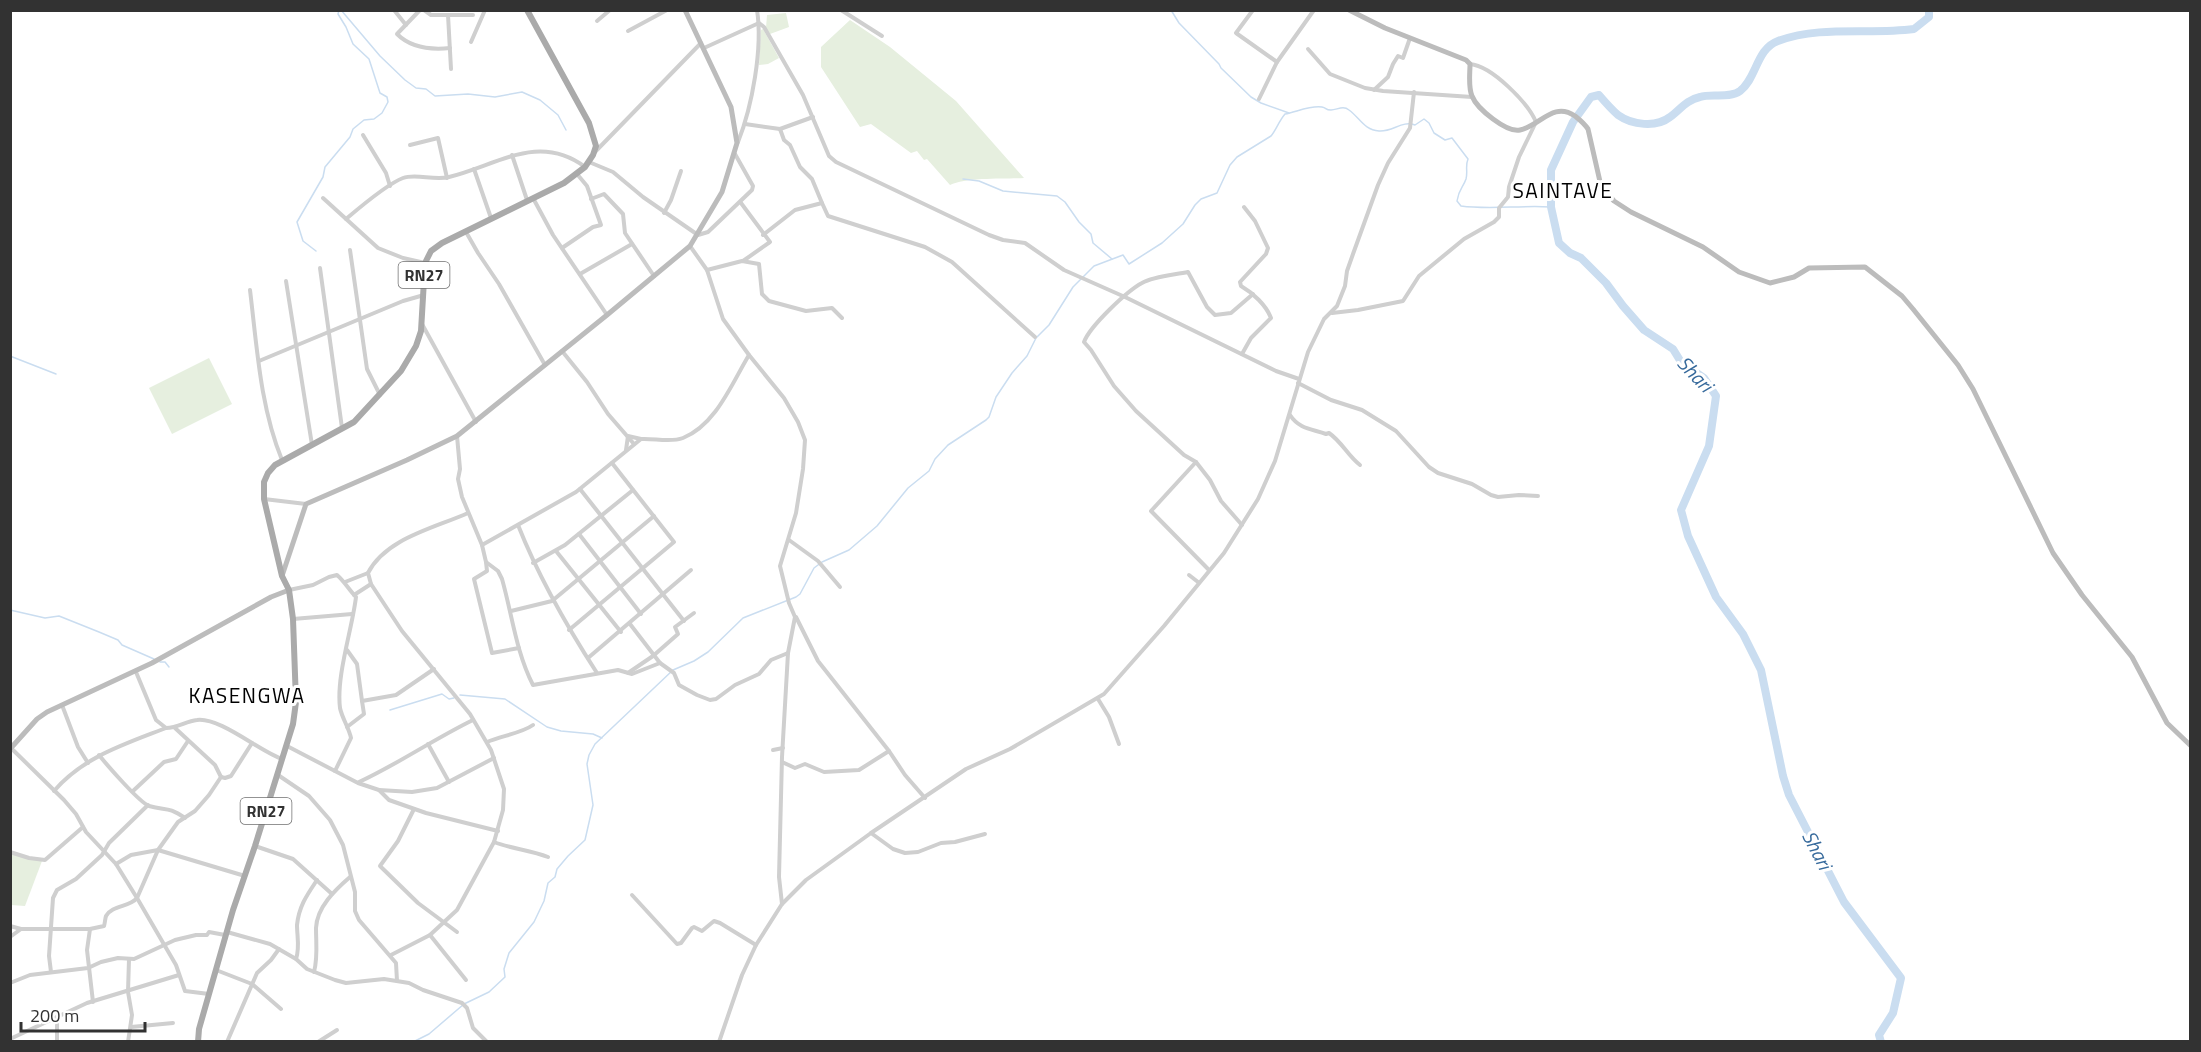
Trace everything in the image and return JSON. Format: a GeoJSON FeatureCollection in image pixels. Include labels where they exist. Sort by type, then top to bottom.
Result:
{"type":"FeatureCollection","features":[{"type":"Feature","properties":{"kind":"main road"},"geometry":{"type":"LineString","coordinates":[[527,10],[592,129],[596,146],[593,154]]}},
{"type":"Feature","properties":{"kind":"main road","name":"RN27"},"geometry":{"type":"LineString","coordinates":[[198,1041],[198,1032],[225,933],[288,746],[296,702],[289,590],[282,576],[264,499],[264,482],[268,472],[282,460],[354,422],[401,371],[416,346],[422,323],[425,263],[431,251],[577,174],[593,154]]}},
{"type":"Feature","properties":{"kind":"street"},"geometry":{"type":"LineString","coordinates":[[394,10],[406,25]]}},
{"type":"Feature","properties":{"kind":"street"},"geometry":{"type":"LineString","coordinates":[[450,48],[433,50],[405,42],[397,34],[422,10],[431,15],[473,15]]}},
{"type":"Feature","properties":{"kind":"street"},"geometry":{"type":"LineString","coordinates":[[471,42],[484,10]]}},
{"type":"Feature","properties":{"kind":"street"},"geometry":{"type":"LineString","coordinates":[[597,21],[610,10]]}},
{"type":"Feature","properties":{"kind":"street"},"geometry":{"type":"LineString","coordinates":[[628,31],[667,10]]}},
{"type":"Feature","properties":{"kind":"street"},"geometry":{"type":"LineString","coordinates":[[685,10],[731,107],[737,143]]}},
{"type":"Feature","properties":{"kind":"street"},"geometry":{"type":"LineString","coordinates":[[264,499],[306,504],[457,436],[690,246],[722,192],[745,124],[753,90],[759,24],[757,10]]}},
{"type":"Feature","properties":{"kind":"street"},"geometry":{"type":"LineString","coordinates":[[771,10],[796,10]]}},
{"type":"Feature","properties":{"kind":"street"},"geometry":{"type":"LineString","coordinates":[[841,10],[882,36]]}},
{"type":"Feature","properties":{"kind":"street"},"geometry":{"type":"LineString","coordinates":[[1253,10],[1236,33],[1277,62]]}},
{"type":"Feature","properties":{"kind":"street"},"geometry":{"type":"LineString","coordinates":[[1260,99],[1277,62],[1314,10]]}},
{"type":"Feature","properties":{"kind":"street"},"geometry":{"type":"LineString","coordinates":[[1349,10],[1385,28],[1488,70],[1497,76],[1531,111],[1536,122]]}},
{"type":"Feature","properties":{"kind":"street"},"geometry":{"type":"LineString","coordinates":[[448,15],[451,69]]}},
{"type":"Feature","properties":{"kind":"street"},"geometry":{"type":"LineString","coordinates":[[593,154],[702,45],[759,24]]}},
{"type":"Feature","properties":{"kind":"street"},"geometry":{"type":"LineString","coordinates":[[759,24],[764,27],[803,94],[829,156],[836,162],[988,235],[1025,243],[1064,270],[1299,381],[1331,400],[1362,410],[1396,430],[1429,467],[1438,473],[1472,484],[1491,495],[1538,496]]}},
{"type":"Feature","properties":{"kind":"street"},"geometry":{"type":"LineString","coordinates":[[1374,90],[1388,77],[1392,63],[1398,56],[1403,58],[1410,37]]}},
{"type":"Feature","properties":{"kind":"street"},"geometry":{"type":"LineString","coordinates":[[1308,49],[1330,74],[1341,80],[1374,90],[1472,97]]}},
{"type":"Feature","properties":{"kind":"street"},"geometry":{"type":"LineString","coordinates":[[1470,64],[1472,97],[1484,111],[1510,130],[1522,130],[1558,111],[1568,111],[1585,124],[1590,134],[1601,186],[1614,201],[1631,212],[1703,247],[1739,272],[1770,283],[1794,277],[1809,268],[1865,267],[1902,296],[1958,365],[1973,389],[2053,554],[2082,595],[2132,657],[2167,723],[2190,746]]}},
{"type":"Feature","properties":{"kind":"street"},"geometry":{"type":"LineString","coordinates":[[719,1041],[742,975],[756,945],[782,904],[806,880],[871,833],[966,770],[1010,749],[1098,699],[1164,626],[1242,525],[1258,499],[1272,469],[1308,352],[1324,319],[1337,306],[1378,185],[1388,163],[1410,128],[1414,92]]}},
{"type":"Feature","properties":{"kind":"street"},"geometry":{"type":"LineString","coordinates":[[745,124],[780,129],[813,117]]}},
{"type":"Feature","properties":{"kind":"street"},"geometry":{"type":"LineString","coordinates":[[1332,313],[1403,301],[1419,276],[1471,234],[1494,222],[1500,214],[1499,208],[1508,197],[1519,157],[1536,122]]}},
{"type":"Feature","properties":{"kind":"street"},"geometry":{"type":"LineString","coordinates":[[780,129],[800,167],[812,179],[828,216],[925,247],[952,262],[1035,337]]}},
{"type":"Feature","properties":{"kind":"street"},"geometry":{"type":"LineString","coordinates":[[363,135],[386,173],[390,186]]}},
{"type":"Feature","properties":{"kind":"street"},"geometry":{"type":"LineString","coordinates":[[410,145],[438,138],[447,178]]}},
{"type":"Feature","properties":{"kind":"street"},"geometry":{"type":"LineString","coordinates":[[346,219],[366,202],[404,178],[447,178],[512,155],[538,151],[555,152],[613,172],[664,213],[698,235],[708,232],[750,194],[753,186],[734,154]]}},
{"type":"Feature","properties":{"kind":"street"},"geometry":{"type":"LineString","coordinates":[[512,155],[530,199],[607,315]]}},
{"type":"Feature","properties":{"kind":"street"},"geometry":{"type":"LineString","coordinates":[[474,169],[491,218]]}},
{"type":"Feature","properties":{"kind":"street"},"geometry":{"type":"LineString","coordinates":[[664,213],[681,171]]}},
{"type":"Feature","properties":{"kind":"street"},"geometry":{"type":"LineString","coordinates":[[562,248],[593,227],[601,225],[587,186],[577,174]]}},
{"type":"Feature","properties":{"kind":"street"},"geometry":{"type":"LineString","coordinates":[[591,199],[604,194],[623,214],[625,233],[654,276]]}},
{"type":"Feature","properties":{"kind":"street"},"geometry":{"type":"LineString","coordinates":[[323,198],[378,248],[425,263]]}},
{"type":"Feature","properties":{"kind":"street"},"geometry":{"type":"LineString","coordinates":[[707,270],[742,261],[770,242],[741,203]]}},
{"type":"Feature","properties":{"kind":"street"},"geometry":{"type":"LineString","coordinates":[[763,234],[795,210],[822,203]]}},
{"type":"Feature","properties":{"kind":"street"},"geometry":{"type":"LineString","coordinates":[[1242,354],[1251,338],[1271,318],[1270,313],[1253,294],[1241,286],[1240,282],[1266,254],[1268,248],[1255,221],[1244,207]]}},
{"type":"Feature","properties":{"kind":"street"},"geometry":{"type":"LineString","coordinates":[[466,231],[545,365]]}},
{"type":"Feature","properties":{"kind":"street"},"geometry":{"type":"LineString","coordinates":[[580,274],[632,244]]}},
{"type":"Feature","properties":{"kind":"street"},"geometry":{"type":"LineString","coordinates":[[690,246],[707,270],[723,319],[784,398],[805,440],[799,496],[789,540],[780,566],[795,616],[818,661],[905,776],[925,798]]}},
{"type":"Feature","properties":{"kind":"street"},"geometry":{"type":"LineString","coordinates":[[350,250],[368,369],[380,396]]}},
{"type":"Feature","properties":{"kind":"street"},"geometry":{"type":"LineString","coordinates":[[742,261],[759,264],[762,294],[770,301],[806,311],[832,308],[842,318]]}},
{"type":"Feature","properties":{"kind":"street"},"geometry":{"type":"LineString","coordinates":[[320,268],[343,429]]}},
{"type":"Feature","properties":{"kind":"street"},"geometry":{"type":"LineString","coordinates":[[1242,525],[1221,501],[1210,480],[1196,462],[1184,455],[1136,411],[1114,386],[1084,342],[1089,331],[1110,309],[1143,282],[1188,272],[1207,307],[1215,315],[1231,313],[1253,294]]}},
{"type":"Feature","properties":{"kind":"street"},"geometry":{"type":"LineString","coordinates":[[286,281],[312,445]]}},
{"type":"Feature","properties":{"kind":"street"},"geometry":{"type":"LineString","coordinates":[[250,290],[263,392],[276,446],[282,460]]}},
{"type":"Feature","properties":{"kind":"street"},"geometry":{"type":"LineString","coordinates":[[259,361],[424,294]]}},
{"type":"Feature","properties":{"kind":"street"},"geometry":{"type":"LineString","coordinates":[[422,323],[476,422]]}},
{"type":"Feature","properties":{"kind":"street"},"geometry":{"type":"LineString","coordinates":[[562,351],[587,382],[608,414],[634,444]]}},
{"type":"Feature","properties":{"kind":"street"},"geometry":{"type":"LineString","coordinates":[[628,436],[675,440],[696,430],[716,410],[749,355]]}},
{"type":"Feature","properties":{"kind":"street"},"geometry":{"type":"LineString","coordinates":[[1289,414],[1305,429],[1329,433],[1360,465]]}},
{"type":"Feature","properties":{"kind":"street"},"geometry":{"type":"LineString","coordinates":[[457,436],[460,469],[458,479],[486,562],[487,571],[474,579],[492,653],[519,648]]}},
{"type":"Feature","properties":{"kind":"street"},"geometry":{"type":"LineString","coordinates":[[626,451],[628,436]]}},
{"type":"Feature","properties":{"kind":"street"},"geometry":{"type":"LineString","coordinates":[[482,545],[580,489],[641,438]]}},
{"type":"Feature","properties":{"kind":"street"},"geometry":{"type":"LineString","coordinates":[[1196,462],[1151,511],[1209,570]]}},
{"type":"Feature","properties":{"kind":"street"},"geometry":{"type":"LineString","coordinates":[[569,630],[674,542],[612,463]]}},
{"type":"Feature","properties":{"kind":"street"},"geometry":{"type":"LineString","coordinates":[[580,489],[684,621]]}},
{"type":"Feature","properties":{"kind":"street"},"geometry":{"type":"LineString","coordinates":[[533,563],[556,551],[633,490]]}},
{"type":"Feature","properties":{"kind":"street"},"geometry":{"type":"LineString","coordinates":[[282,576],[306,504]]}},
{"type":"Feature","properties":{"kind":"street"},"geometry":{"type":"LineString","coordinates":[[345,582],[368,573],[377,560],[395,545],[468,513]]}},
{"type":"Feature","properties":{"kind":"street"},"geometry":{"type":"LineString","coordinates":[[511,611],[552,601],[654,516]]}},
{"type":"Feature","properties":{"kind":"street"},"geometry":{"type":"LineString","coordinates":[[518,525],[533,563],[552,601],[597,673]]}},
{"type":"Feature","properties":{"kind":"street"},"geometry":{"type":"LineString","coordinates":[[579,534],[641,614]]}},
{"type":"Feature","properties":{"kind":"street"},"geometry":{"type":"LineString","coordinates":[[789,540],[820,562],[840,587]]}},
{"type":"Feature","properties":{"kind":"street"},"geometry":{"type":"LineString","coordinates":[[556,551],[621,632]]}},
{"type":"Feature","properties":{"kind":"street"},"geometry":{"type":"LineString","coordinates":[[486,562],[498,571],[526,671],[533,685],[618,670],[632,674],[660,663]]}},
{"type":"Feature","properties":{"kind":"street"},"geometry":{"type":"LineString","coordinates":[[588,658],[691,570]]}},
{"type":"Feature","properties":{"kind":"street"},"geometry":{"type":"LineString","coordinates":[[368,573],[371,584],[400,629],[459,699],[487,742],[504,789],[503,810],[494,842],[457,910],[430,935],[391,955]]}},
{"type":"Feature","properties":{"kind":"street"},"geometry":{"type":"LineString","coordinates":[[1189,575],[1198,582]]}},
{"type":"Feature","properties":{"kind":"street"},"geometry":{"type":"LineString","coordinates":[[209,994],[185,991],[164,945],[116,864],[83,827],[70,807],[11,748],[37,719],[62,705],[136,672],[271,597],[337,576],[345,582],[356,601],[352,614],[340,697],[340,710],[351,738],[335,771]]}},
{"type":"Feature","properties":{"kind":"street"},"geometry":{"type":"LineString","coordinates":[[354,595],[371,584]]}},
{"type":"Feature","properties":{"kind":"street"},"geometry":{"type":"LineString","coordinates":[[628,674],[678,634],[675,627],[694,613]]}},
{"type":"Feature","properties":{"kind":"street"},"geometry":{"type":"LineString","coordinates":[[292,619],[352,614]]}},
{"type":"Feature","properties":{"kind":"street"},"geometry":{"type":"LineString","coordinates":[[782,904],[779,877],[782,762],[788,653],[795,616]]}},
{"type":"Feature","properties":{"kind":"street"},"geometry":{"type":"LineString","coordinates":[[630,624],[653,656],[672,672],[679,685],[710,700],[716,699],[735,685],[759,674],[771,660],[788,653]]}},
{"type":"Feature","properties":{"kind":"street"},"geometry":{"type":"LineString","coordinates":[[347,650],[357,664],[364,714],[347,727]]}},
{"type":"Feature","properties":{"kind":"street"},"geometry":{"type":"LineString","coordinates":[[362,701],[396,695],[434,669]]}},
{"type":"Feature","properties":{"kind":"street"},"geometry":{"type":"LineString","coordinates":[[136,672],[156,720],[166,728]]}},
{"type":"Feature","properties":{"kind":"street"},"geometry":{"type":"LineString","coordinates":[[1098,699],[1109,717],[1119,744]]}},
{"type":"Feature","properties":{"kind":"street"},"geometry":{"type":"LineString","coordinates":[[62,705],[78,747],[88,763]]}},
{"type":"Feature","properties":{"kind":"street"},"geometry":{"type":"LineString","coordinates":[[54,792],[62,782],[99,755],[166,728],[175,728],[198,720],[214,722],[268,754],[283,759]]}},
{"type":"Feature","properties":{"kind":"street"},"geometry":{"type":"LineString","coordinates":[[358,783],[473,720]]}},
{"type":"Feature","properties":{"kind":"street"},"geometry":{"type":"LineString","coordinates":[[487,742],[506,734],[526,730],[533,724]]}},
{"type":"Feature","properties":{"kind":"street"},"geometry":{"type":"LineString","coordinates":[[175,728],[215,765],[221,777]]}},
{"type":"Feature","properties":{"kind":"street"},"geometry":{"type":"LineString","coordinates":[[133,791],[164,762],[176,759],[188,741]]}},
{"type":"Feature","properties":{"kind":"street"},"geometry":{"type":"LineString","coordinates":[[221,777],[231,776],[252,743]]}},
{"type":"Feature","properties":{"kind":"street"},"geometry":{"type":"LineString","coordinates":[[428,744],[449,782]]}},
{"type":"Feature","properties":{"kind":"street"},"geometry":{"type":"LineString","coordinates":[[288,746],[358,783],[379,790],[412,792],[437,788],[494,758]]}},
{"type":"Feature","properties":{"kind":"street"},"geometry":{"type":"LineString","coordinates":[[773,750],[783,748]]}},
{"type":"Feature","properties":{"kind":"street"},"geometry":{"type":"LineString","coordinates":[[782,762],[795,768],[805,764],[824,772],[859,770],[889,752]]}},
{"type":"Feature","properties":{"kind":"street"},"geometry":{"type":"LineString","coordinates":[[99,755],[109,768],[148,805],[171,809],[185,818]]}},
{"type":"Feature","properties":{"kind":"street"},"geometry":{"type":"LineString","coordinates":[[278,776],[309,796],[330,820],[342,845],[355,892],[355,911],[359,920],[396,963],[397,981]]}},
{"type":"Feature","properties":{"kind":"street"},"geometry":{"type":"LineString","coordinates":[[10,926],[21,929],[90,929],[104,926],[108,914],[117,908],[133,903],[137,898],[158,850],[178,822],[202,803],[221,777]]}},
{"type":"Feature","properties":{"kind":"street"},"geometry":{"type":"LineString","coordinates":[[379,790],[389,800],[414,809],[498,831]]}},
{"type":"Feature","properties":{"kind":"street"},"geometry":{"type":"LineString","coordinates":[[51,972],[50,928],[53,898],[57,890],[76,879],[102,855],[103,850],[148,805]]}},
{"type":"Feature","properties":{"kind":"street"},"geometry":{"type":"LineString","coordinates":[[414,809],[398,841],[380,866],[418,903],[457,932]]}},
{"type":"Feature","properties":{"kind":"street"},"geometry":{"type":"LineString","coordinates":[[10,852],[45,860],[83,827]]}},
{"type":"Feature","properties":{"kind":"street"},"geometry":{"type":"LineString","coordinates":[[871,833],[892,849],[905,853],[918,852],[941,843],[955,842],[985,834]]}},
{"type":"Feature","properties":{"kind":"street"},"geometry":{"type":"LineString","coordinates":[[494,842],[511,848],[534,851],[548,857]]}},
{"type":"Feature","properties":{"kind":"street"},"geometry":{"type":"LineString","coordinates":[[255,846],[290,857],[332,894]]}},
{"type":"Feature","properties":{"kind":"street"},"geometry":{"type":"LineString","coordinates":[[116,864],[131,855],[158,850],[245,876]]}},
{"type":"Feature","properties":{"kind":"street"},"geometry":{"type":"LineString","coordinates":[[314,972],[318,950],[316,926],[320,911],[332,894],[350,877]]}},
{"type":"Feature","properties":{"kind":"street"},"geometry":{"type":"LineString","coordinates":[[296,959],[300,909],[303,900],[317,880]]}},
{"type":"Feature","properties":{"kind":"street"},"geometry":{"type":"LineString","coordinates":[[632,895],[676,944],[681,943],[693,927],[702,931],[715,921],[756,945]]}},
{"type":"Feature","properties":{"kind":"street"},"geometry":{"type":"LineString","coordinates":[[10,937],[21,929]]}},
{"type":"Feature","properties":{"kind":"street"},"geometry":{"type":"LineString","coordinates":[[90,929],[87,950],[93,1002]]}},
{"type":"Feature","properties":{"kind":"street"},"geometry":{"type":"LineString","coordinates":[[10,982],[30,975],[88,968],[118,958],[134,958],[196,935],[207,936],[209,932],[225,933],[261,941],[279,949],[314,972],[346,983],[384,979],[409,983],[463,1004],[472,1028],[487,1041]]}},
{"type":"Feature","properties":{"kind":"street"},"geometry":{"type":"LineString","coordinates":[[430,935],[466,980]]}},
{"type":"Feature","properties":{"kind":"street"},"geometry":{"type":"LineString","coordinates":[[228,1041],[257,973],[279,949]]}},
{"type":"Feature","properties":{"kind":"street"},"geometry":{"type":"LineString","coordinates":[[128,1041],[132,1015],[128,992],[129,958]]}},
{"type":"Feature","properties":{"kind":"street"},"geometry":{"type":"LineString","coordinates":[[215,969],[252,984],[281,1009]]}},
{"type":"Feature","properties":{"kind":"street"},"geometry":{"type":"LineString","coordinates":[[10,1039],[93,1002],[179,975]]}},
{"type":"Feature","properties":{"kind":"street"},"geometry":{"type":"LineString","coordinates":[[57,1017],[57,1041]]}},
{"type":"Feature","properties":{"kind":"street"},"geometry":{"type":"LineString","coordinates":[[130,1027],[173,1023]]}},
{"type":"Feature","properties":{"kind":"street"},"geometry":{"type":"LineString","coordinates":[[318,1041],[337,1030]]}},
{"type":"Feature","properties":{"kind":"green space"},"geometry":{"type":"Polygon","coordinates":[[[786,13],[789,27],[770,34],[766,28],[767,15],[786,13]]]}},
{"type":"Feature","properties":{"kind":"green space"},"geometry":{"type":"Polygon","coordinates":[[[850,20],[890,47],[956,101],[1024,178],[975,180],[950,185],[917,151],[911,153],[871,124],[860,127],[821,67],[821,47],[850,20]]]}},
{"type":"Feature","properties":{"kind":"green space"},"geometry":{"type":"Polygon","coordinates":[[[763,29],[779,58],[768,64],[759,65],[761,30],[763,29]]]}},
{"type":"Feature","properties":{"kind":"green space"},"geometry":{"type":"Polygon","coordinates":[[[209,358],[232,404],[172,434],[149,388],[209,358]]]}},
{"type":"Feature","properties":{"kind":"green space"},"geometry":{"type":"Polygon","coordinates":[[[10,852],[42,861],[25,906],[11,905],[10,852]]]}},
{"type":"Feature","properties":{"kind":"waterway"},"geometry":{"type":"LineString","coordinates":[[316,251],[303,241],[297,222],[323,177],[325,167],[350,137],[353,129],[364,120],[374,119],[382,113],[388,102],[387,97],[380,93],[369,59],[353,44],[338,14],[339,10]]}},
{"type":"Feature","properties":{"kind":"waterway"},"geometry":{"type":"LineString","coordinates":[[341,10],[380,56],[416,88],[426,89],[435,96],[468,94],[495,97],[522,92],[540,100],[558,115],[566,130]]}},
{"type":"Feature","properties":{"kind":"waterway"},"geometry":{"type":"LineString","coordinates":[[1171,10],[1179,23],[1251,97],[1289,113]]}},
{"type":"Feature","properties":{"kind":"waterway","name":"Shari"},"geometry":{"type":"LineString","coordinates":[[1881,1042],[1879,1035],[1893,1013],[1901,978],[1844,902],[1789,795],[1761,670],[1743,634],[1716,597],[1688,536],[1681,510],[1709,446],[1716,396],[1704,378],[1681,362],[1673,349],[1644,330],[1606,283],[1581,258],[1570,253],[1559,243],[1551,207],[1551,170],[1573,122],[1591,97],[1599,95],[1618,115],[1630,121],[1644,124],[1658,123],[1695,98],[1731,95],[1740,91],[1750,79],[1765,50],[1778,41],[1811,33],[1914,29],[1929,17],[1929,10]]}},
{"type":"Feature","properties":{"kind":"waterway"},"geometry":{"type":"LineString","coordinates":[[413,1042],[429,1034],[464,1004],[489,992],[505,977],[504,969],[509,953],[534,922],[544,901],[548,883],[555,877],[557,869],[568,856],[585,840],[593,805],[587,764],[595,744],[673,670],[708,652],[743,618],[796,597],[800,594],[814,568],[849,550],[877,526],[908,488],[929,471],[935,459],[948,445],[989,417],[996,397],[1027,356],[1036,338],[1049,325],[1073,287],[1094,266],[1123,255],[1129,264],[1162,243],[1183,224],[1201,199],[1217,193],[1230,165],[1237,157],[1271,136],[1285,114],[1313,107],[1328,110],[1344,108],[1353,113],[1366,126],[1379,131],[1406,124],[1415,125],[1424,119],[1434,133],[1445,140],[1452,138],[1468,159],[1466,179],[1457,201],[1461,206],[1551,207]]}},
{"type":"Feature","properties":{"kind":"waterway"},"geometry":{"type":"LineString","coordinates":[[963,179],[979,181],[1003,191],[1057,196],[1065,202],[1091,234],[1093,243],[1112,259]]}},
{"type":"Feature","properties":{"kind":"waterway"},"geometry":{"type":"LineString","coordinates":[[10,356],[56,374]]}},
{"type":"Feature","properties":{"kind":"waterway"},"geometry":{"type":"LineString","coordinates":[[10,610],[45,618],[59,616],[118,640],[122,645],[154,659]]}},
{"type":"Feature","properties":{"kind":"waterway"},"geometry":{"type":"LineString","coordinates":[[160,662],[165,662],[169,667]]}},
{"type":"Feature","properties":{"kind":"waterway"},"geometry":{"type":"LineString","coordinates":[[390,710],[442,694],[449,699],[454,698]]}},
{"type":"Feature","properties":{"kind":"waterway"},"geometry":{"type":"LineString","coordinates":[[460,695],[505,699],[547,727],[561,731],[593,734],[602,738]]}},
{"type":"Feature","properties":{"kind":"district","name":"SAINTAVE"},"geometry":{"type":"Point","coordinates":[1563,191]}},
{"type":"Feature","properties":{"kind":"district","name":"KASENGWA"},"geometry":{"type":"Point","coordinates":[247,696]}}]}
